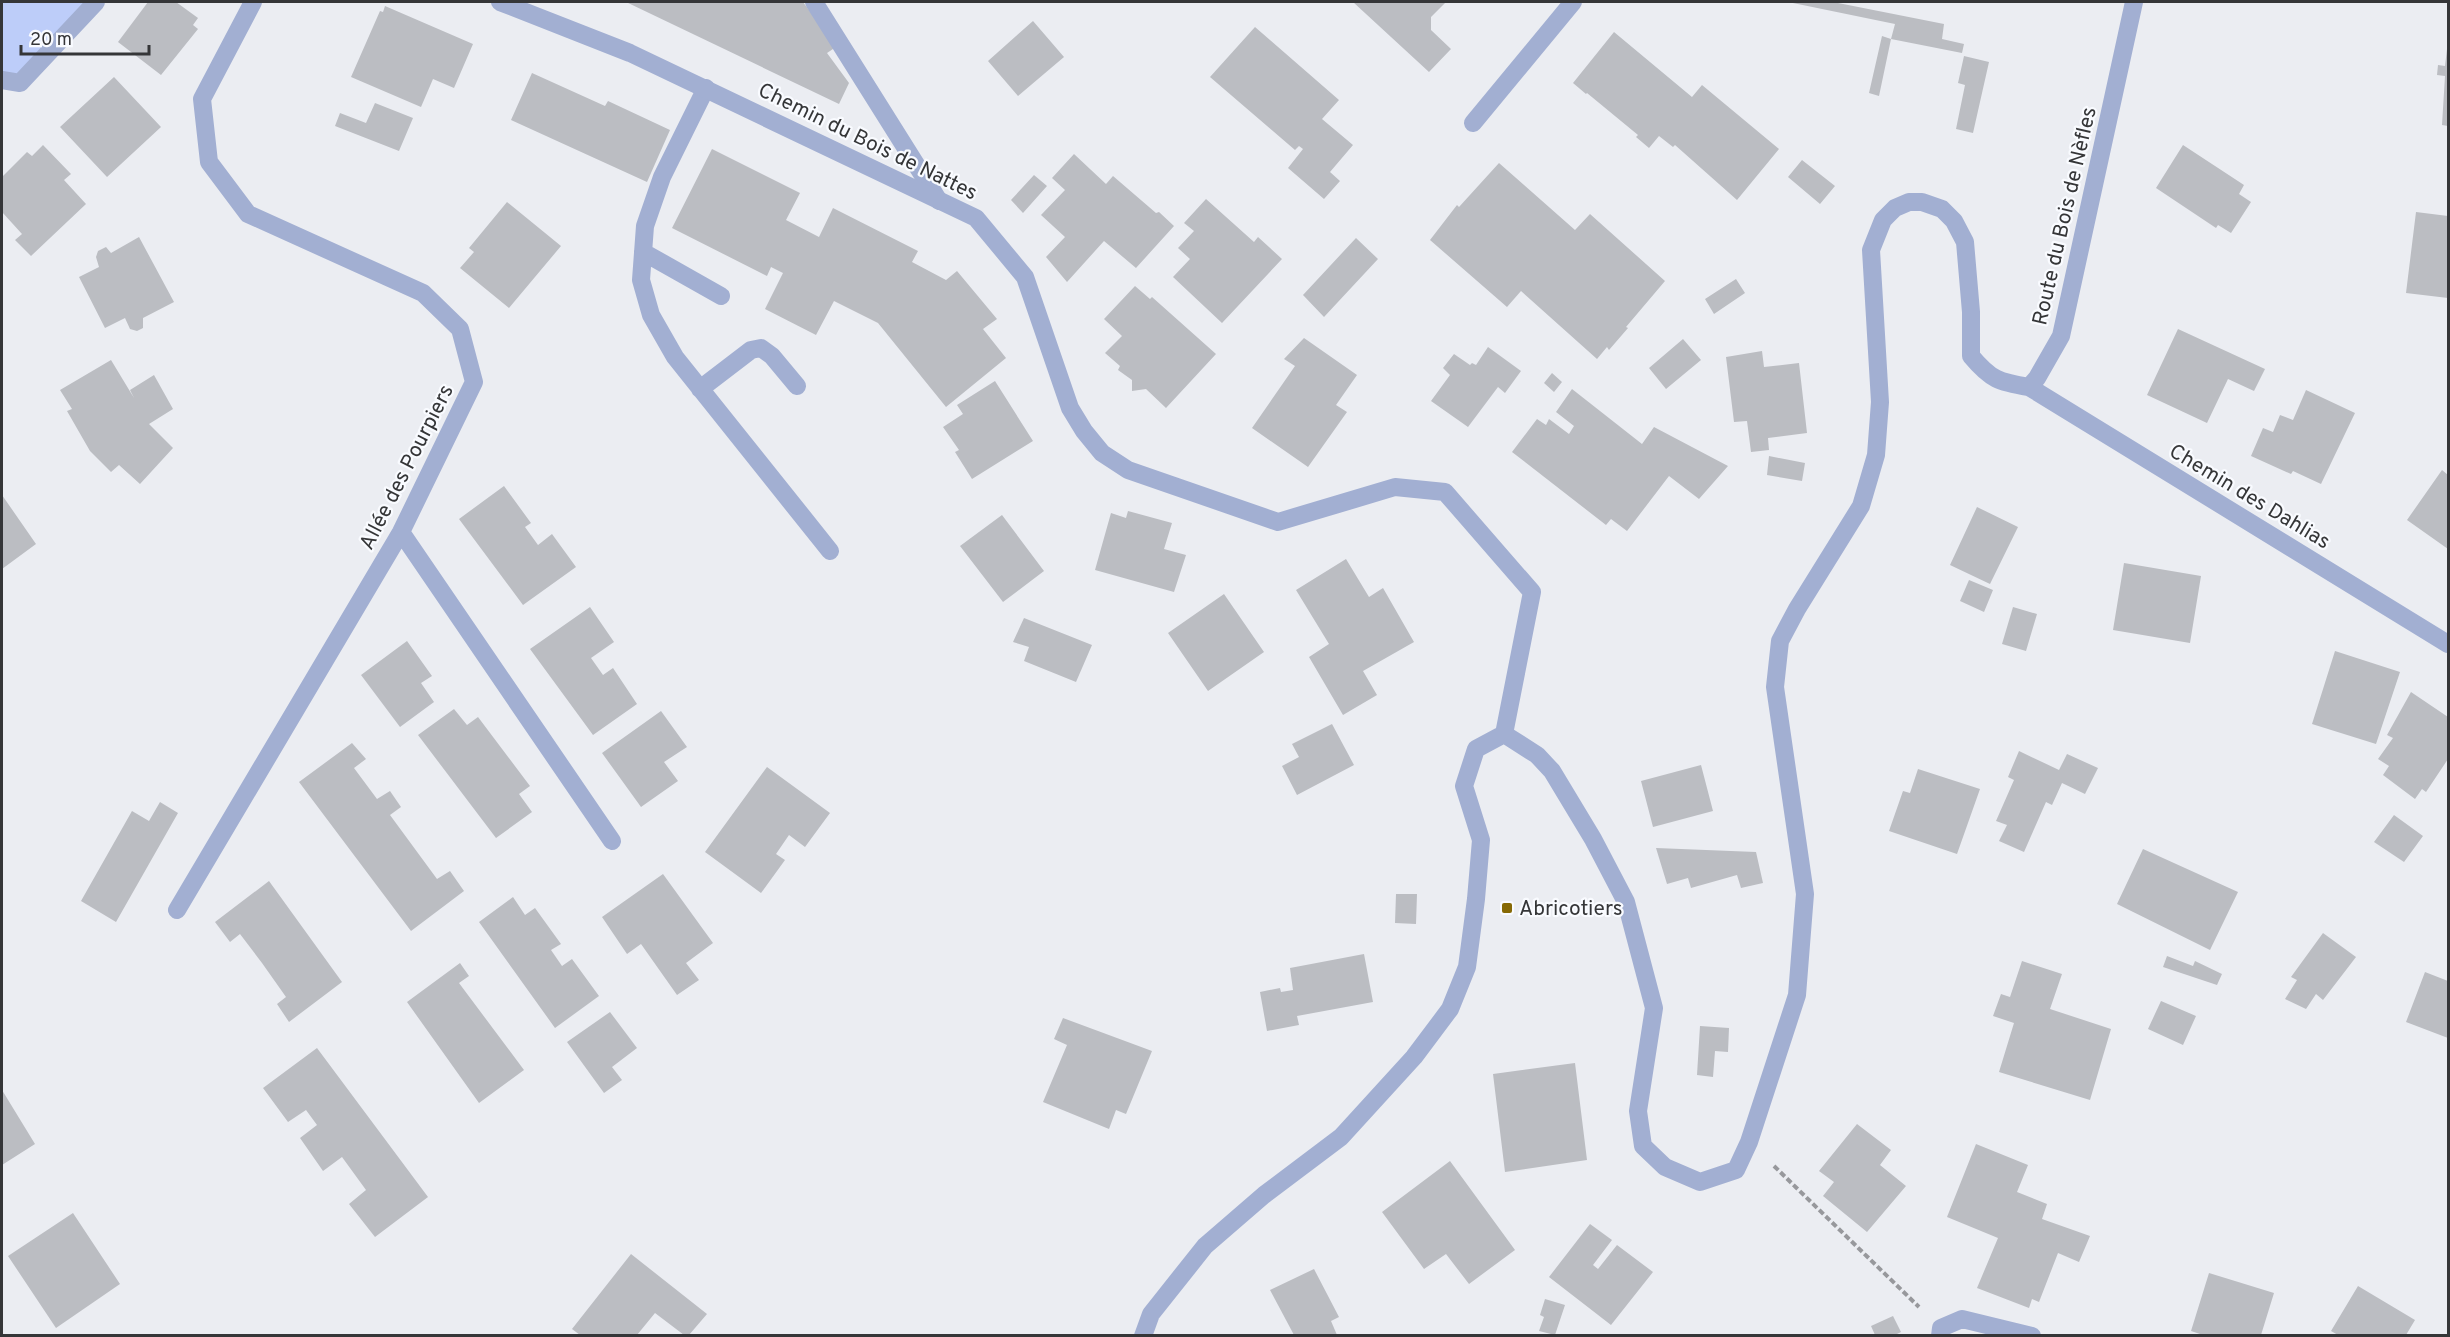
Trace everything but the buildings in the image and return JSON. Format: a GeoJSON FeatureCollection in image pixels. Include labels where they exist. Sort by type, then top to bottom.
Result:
{"type":"FeatureCollection","features":[{"type":"Feature","properties":{"kind":"street"},"geometry":{"type":"LineString","coordinates":[[2,80],[20,83],[96,2]]}},
{"type":"Feature","properties":{"kind":"street","name":"Allée des Pourpiers"},"geometry":{"type":"LineString","coordinates":[[177,910],[401,532],[474,382],[460,329],[423,292],[248,214],[209,162],[202,99],[253,2]]}},
{"type":"Feature","properties":{"kind":"street","name":"Chemin du Bois de Nattes"},"geometry":{"type":"LineString","coordinates":[[500,2],[630,53],[976,218],[1025,277],[1070,408],[1084,431],[1102,453],[1128,470],[1278,522],[1395,487],[1445,492],[1532,592],[1504,734]]}},
{"type":"Feature","properties":{"kind":"street"},"geometry":{"type":"LineString","coordinates":[[814,2],[939,201]]}},
{"type":"Feature","properties":{"kind":"street"},"geometry":{"type":"LineString","coordinates":[[1473,123],[1574,2]]}},
{"type":"Feature","properties":{"kind":"street","name":"Route du Bois de Nèfles"},"geometry":{"type":"LineString","coordinates":[[2029,387],[2037,378],[2061,336],[2134,2]]}},
{"type":"Feature","properties":{"kind":"street"},"geometry":{"type":"LineString","coordinates":[[706,88],[662,177],[645,226],[641,280],[651,315],[675,357],[830,551]]}},
{"type":"Feature","properties":{"kind":"street"},"geometry":{"type":"LineString","coordinates":[[1143,1335],[1151,1314],[1204,1246],[1264,1195],[1341,1137],[1414,1057],[1450,1009],[1467,967],[1481,840],[1464,786],[1476,749],[1504,734],[1537,755],[1552,771],[1593,839],[1626,902],[1654,1008],[1638,1111],[1643,1146],[1665,1167],[1700,1182],[1736,1170],[1749,1142],[1797,995],[1805,894],[1775,687],[1780,641],[1797,609],[1861,506],[1876,455],[1880,402],[1871,250],[1882,220],[1895,208],[1909,202],[1922,202],[1942,209],[1954,221],[1965,242],[1971,312],[1971,356],[1987,375],[2008,384],[2029,387]]}},
{"type":"Feature","properties":{"kind":"street"},"geometry":{"type":"LineString","coordinates":[[643,252],[721,296]]}},
{"type":"Feature","properties":{"kind":"street"},"geometry":{"type":"LineString","coordinates":[[700,388],[751,350],[762,348],[772,356],[797,386]]}},
{"type":"Feature","properties":{"kind":"street","name":"Chemin des Dahlias"},"geometry":{"type":"LineString","coordinates":[[2029,387],[2448,644]]}},
{"type":"Feature","properties":{"kind":"street"},"geometry":{"type":"LineString","coordinates":[[401,532],[612,841]]}},
{"type":"Feature","properties":{"kind":"street"},"geometry":{"type":"LineString","coordinates":[[1940,1332],[1962,1319],[2032,1335]]}},
{"type":"Feature","properties":{"kind":"path"},"geometry":{"type":"LineString","coordinates":[[1749,1142],[1940,1332]]}},
{"type":"Feature","properties":{"kind":"shaded area"},"geometry":{"type":"Polygon","coordinates":[[[2,2],[97,2],[20,85],[2,78],[2,2]]]}},
{"type":"Feature","properties":{"kind":"place","name":"Abricotiers"},"geometry":{"type":"Point","coordinates":[1507,908]}}]}
